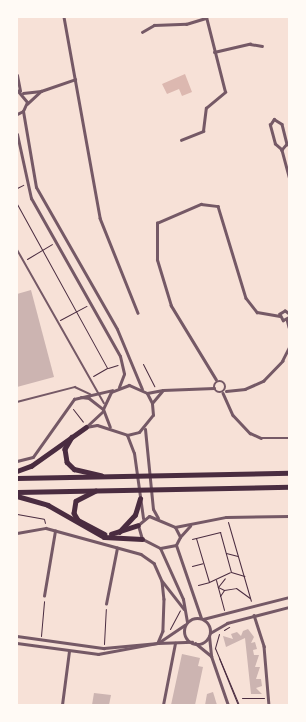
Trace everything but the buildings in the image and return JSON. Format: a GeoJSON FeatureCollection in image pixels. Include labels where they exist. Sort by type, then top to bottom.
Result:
{"type":"FeatureCollection","features":[{"type":"Feature","properties":{"kind":"highway"},"geometry":{"type":"LineString","coordinates":[[17,471],[31,466],[75,433],[86,427]]}},
{"type":"Feature","properties":{"kind":"highway"},"geometry":{"type":"LineString","coordinates":[[75,433],[65,449],[67,462],[74,468],[108,476]]}},
{"type":"Feature","properties":{"kind":"highway"},"geometry":{"type":"LineString","coordinates":[[17,478],[289,473]]}},
{"type":"Feature","properties":{"kind":"highway"},"geometry":{"type":"LineString","coordinates":[[17,492],[289,486]]}},
{"type":"Feature","properties":{"kind":"highway"},"geometry":{"type":"LineString","coordinates":[[98,490],[76,500],[74,513],[91,528],[116,535],[138,525]]}},
{"type":"Feature","properties":{"kind":"highway"},"geometry":{"type":"LineString","coordinates":[[17,496],[48,505],[104,537],[142,539]]}},
{"type":"Feature","properties":{"kind":"highway"},"geometry":{"type":"LineString","coordinates":[[116,535],[135,515],[140,499]]}},
{"type":"Feature","properties":{"kind":"street"},"geometry":{"type":"LineString","coordinates":[[64,17],[100,218],[138,313]]}},
{"type":"Feature","properties":{"kind":"street"},"geometry":{"type":"LineString","coordinates":[[142,32],[154,25],[186,24],[206,17],[225,92],[206,108],[204,131],[181,140]]}},
{"type":"Feature","properties":{"kind":"street"},"geometry":{"type":"LineString","coordinates":[[214,52],[250,44],[262,46]]}},
{"type":"Feature","properties":{"kind":"street"},"geometry":{"type":"LineString","coordinates":[[17,75],[20,92],[26,105]]}},
{"type":"Feature","properties":{"kind":"street"},"geometry":{"type":"LineString","coordinates":[[20,92],[41,91],[75,79]]}},
{"type":"Feature","properties":{"kind":"street"},"geometry":{"type":"LineString","coordinates":[[41,91],[26,105],[23,111],[36,187],[117,329],[142,389]]}},
{"type":"Feature","properties":{"kind":"street"},"geometry":{"type":"LineString","coordinates":[[17,114],[23,111]]}},
{"type":"Feature","properties":{"kind":"street"},"geometry":{"type":"LineString","coordinates":[[282,150],[287,144],[282,124],[274,119],[270,125],[275,144],[282,150],[289,178]]}},
{"type":"Feature","properties":{"kind":"street"},"geometry":{"type":"LineString","coordinates":[[17,134],[26,184],[56,242],[92,303],[122,364],[124,374],[119,387]]}},
{"type":"Feature","properties":{"kind":"street"},"geometry":{"type":"LineString","coordinates":[[226,391],[223,383],[216,380],[171,306],[156,253],[157,223],[201,204],[218,206],[246,298],[257,312],[280,316],[288,315]]}},
{"type":"Feature","properties":{"kind":"street"},"geometry":{"type":"LineString","coordinates":[[280,316],[283,311],[288,315],[289,327]]}},
{"type":"Feature","properties":{"kind":"street"},"geometry":{"type":"LineString","coordinates":[[222,393],[226,391],[245,389],[262,381],[278,365],[289,347]]}},
{"type":"Feature","properties":{"kind":"street"},"geometry":{"type":"LineString","coordinates":[[214,388],[216,380]]}},
{"type":"Feature","properties":{"kind":"street"},"geometry":{"type":"LineString","coordinates":[[17,462],[33,457],[78,396],[100,393],[129,385],[142,389],[147,393],[152,403],[153,415],[145,429],[154,509],[158,518]]}},
{"type":"Feature","properties":{"kind":"street"},"geometry":{"type":"LineString","coordinates":[[147,393],[163,390],[214,388],[222,393],[236,418],[250,434],[261,438],[289,438]]}},
{"type":"Feature","properties":{"kind":"street"},"geometry":{"type":"LineString","coordinates":[[86,427],[103,410],[104,403],[113,390]]}},
{"type":"Feature","properties":{"kind":"street"},"geometry":{"type":"LineString","coordinates":[[152,403],[163,390]]}},
{"type":"Feature","properties":{"kind":"street"},"geometry":{"type":"LineString","coordinates":[[78,396],[90,398],[103,410],[110,427]]}},
{"type":"Feature","properties":{"kind":"street"},"geometry":{"type":"LineString","coordinates":[[86,427],[110,427],[127,435],[145,429]]}},
{"type":"Feature","properties":{"kind":"street"},"geometry":{"type":"LineString","coordinates":[[127,435],[134,458],[143,518],[138,525],[142,539],[160,548],[176,545]]}},
{"type":"Feature","properties":{"kind":"street"},"geometry":{"type":"LineString","coordinates":[[175,527],[226,517],[289,516]]}},
{"type":"Feature","properties":{"kind":"street"},"geometry":{"type":"LineString","coordinates":[[143,518],[158,518],[175,527],[180,537]]}},
{"type":"Feature","properties":{"kind":"street"},"geometry":{"type":"LineString","coordinates":[[194,524],[180,537],[176,545],[209,635],[211,656],[228,705]]}},
{"type":"Feature","properties":{"kind":"street"},"geometry":{"type":"LineString","coordinates":[[17,533],[46,528],[141,554],[154,563],[162,582],[186,611]]}},
{"type":"Feature","properties":{"kind":"street"},"geometry":{"type":"LineString","coordinates":[[44,596],[55,531]]}},
{"type":"Feature","properties":{"kind":"street"},"geometry":{"type":"LineString","coordinates":[[106,604],[117,548]]}},
{"type":"Feature","properties":{"kind":"street"},"geometry":{"type":"LineString","coordinates":[[160,548],[186,611],[186,637],[211,656]]}},
{"type":"Feature","properties":{"kind":"street"},"geometry":{"type":"LineString","coordinates":[[158,643],[163,631],[162,582]]}},
{"type":"Feature","properties":{"kind":"street"},"geometry":{"type":"LineString","coordinates":[[17,643],[98,654],[158,643],[186,624],[289,598]]}},
{"type":"Feature","properties":{"kind":"street"},"geometry":{"type":"LineString","coordinates":[[17,636],[104,648],[158,643],[193,643],[228,623],[289,607]]}},
{"type":"Feature","properties":{"kind":"street"},"geometry":{"type":"LineString","coordinates":[[254,615],[264,646],[269,705]]}},
{"type":"Feature","properties":{"kind":"street"},"geometry":{"type":"LineString","coordinates":[[163,705],[175,643]]}},
{"type":"Feature","properties":{"kind":"street"},"geometry":{"type":"LineString","coordinates":[[62,705],[69,651]]}},
{"type":"Feature","properties":{"kind":"lane"},"geometry":{"type":"LineString","coordinates":[[17,249],[91,377],[104,403]]}},
{"type":"Feature","properties":{"kind":"lane"},"geometry":{"type":"LineString","coordinates":[[17,402],[75,387],[90,394]]}},
{"type":"Feature","properties":{"kind":"path"},"geometry":{"type":"LineString","coordinates":[[17,188],[26,184]]}},
{"type":"Feature","properties":{"kind":"path"},"geometry":{"type":"LineString","coordinates":[[17,204],[107,368]]}},
{"type":"Feature","properties":{"kind":"path"},"geometry":{"type":"LineString","coordinates":[[24,261],[56,242]]}},
{"type":"Feature","properties":{"kind":"path"},"geometry":{"type":"LineString","coordinates":[[58,321],[92,303]]}},
{"type":"Feature","properties":{"kind":"path"},"geometry":{"type":"LineString","coordinates":[[91,377],[107,368],[122,364]]}},
{"type":"Feature","properties":{"kind":"path"},"geometry":{"type":"LineString","coordinates":[[143,364],[154,386]]}},
{"type":"Feature","properties":{"kind":"path"},"geometry":{"type":"LineString","coordinates":[[70,405],[86,427]]}},
{"type":"Feature","properties":{"kind":"path"},"geometry":{"type":"LineString","coordinates":[[17,514],[44,519],[46,528]]}},
{"type":"Feature","properties":{"kind":"path"},"geometry":{"type":"LineString","coordinates":[[218,587],[224,590],[236,588],[250,598],[226,517]]}},
{"type":"Feature","properties":{"kind":"path"},"geometry":{"type":"LineString","coordinates":[[192,539],[220,532],[231,572]]}},
{"type":"Feature","properties":{"kind":"path"},"geometry":{"type":"LineString","coordinates":[[196,538],[209,582]]}},
{"type":"Feature","properties":{"kind":"path"},"geometry":{"type":"LineString","coordinates":[[226,553],[238,556]]}},
{"type":"Feature","properties":{"kind":"path"},"geometry":{"type":"LineString","coordinates":[[192,566],[203,563]]}},
{"type":"Feature","properties":{"kind":"path"},"geometry":{"type":"LineString","coordinates":[[231,572],[244,576]]}},
{"type":"Feature","properties":{"kind":"path"},"geometry":{"type":"LineString","coordinates":[[218,587],[231,572]]}},
{"type":"Feature","properties":{"kind":"path"},"geometry":{"type":"LineString","coordinates":[[198,585],[226,577]]}},
{"type":"Feature","properties":{"kind":"path"},"geometry":{"type":"LineString","coordinates":[[216,580],[223,606]]}},
{"type":"Feature","properties":{"kind":"path"},"geometry":{"type":"LineString","coordinates":[[220,596],[224,590]]}},
{"type":"Feature","properties":{"kind":"path"},"geometry":{"type":"LineString","coordinates":[[41,640],[44,596]]}},
{"type":"Feature","properties":{"kind":"path"},"geometry":{"type":"LineString","coordinates":[[104,648],[106,604]]}},
{"type":"Feature","properties":{"kind":"path"},"geometry":{"type":"LineString","coordinates":[[166,638],[182,606]]}},
{"type":"Feature","properties":{"kind":"path"},"geometry":{"type":"LineString","coordinates":[[228,623],[229,628],[216,637],[215,648],[239,705]]}},
{"type":"Feature","properties":{"kind":"path"},"geometry":{"type":"LineString","coordinates":[[242,698],[269,698]]}},
{"type":"Feature","properties":{"kind":"shaded area"},"geometry":{"type":"Polygon","coordinates":[[[185,74],[192,92],[182,96],[179,89],[167,94],[162,84],[185,74]]]}}]}
